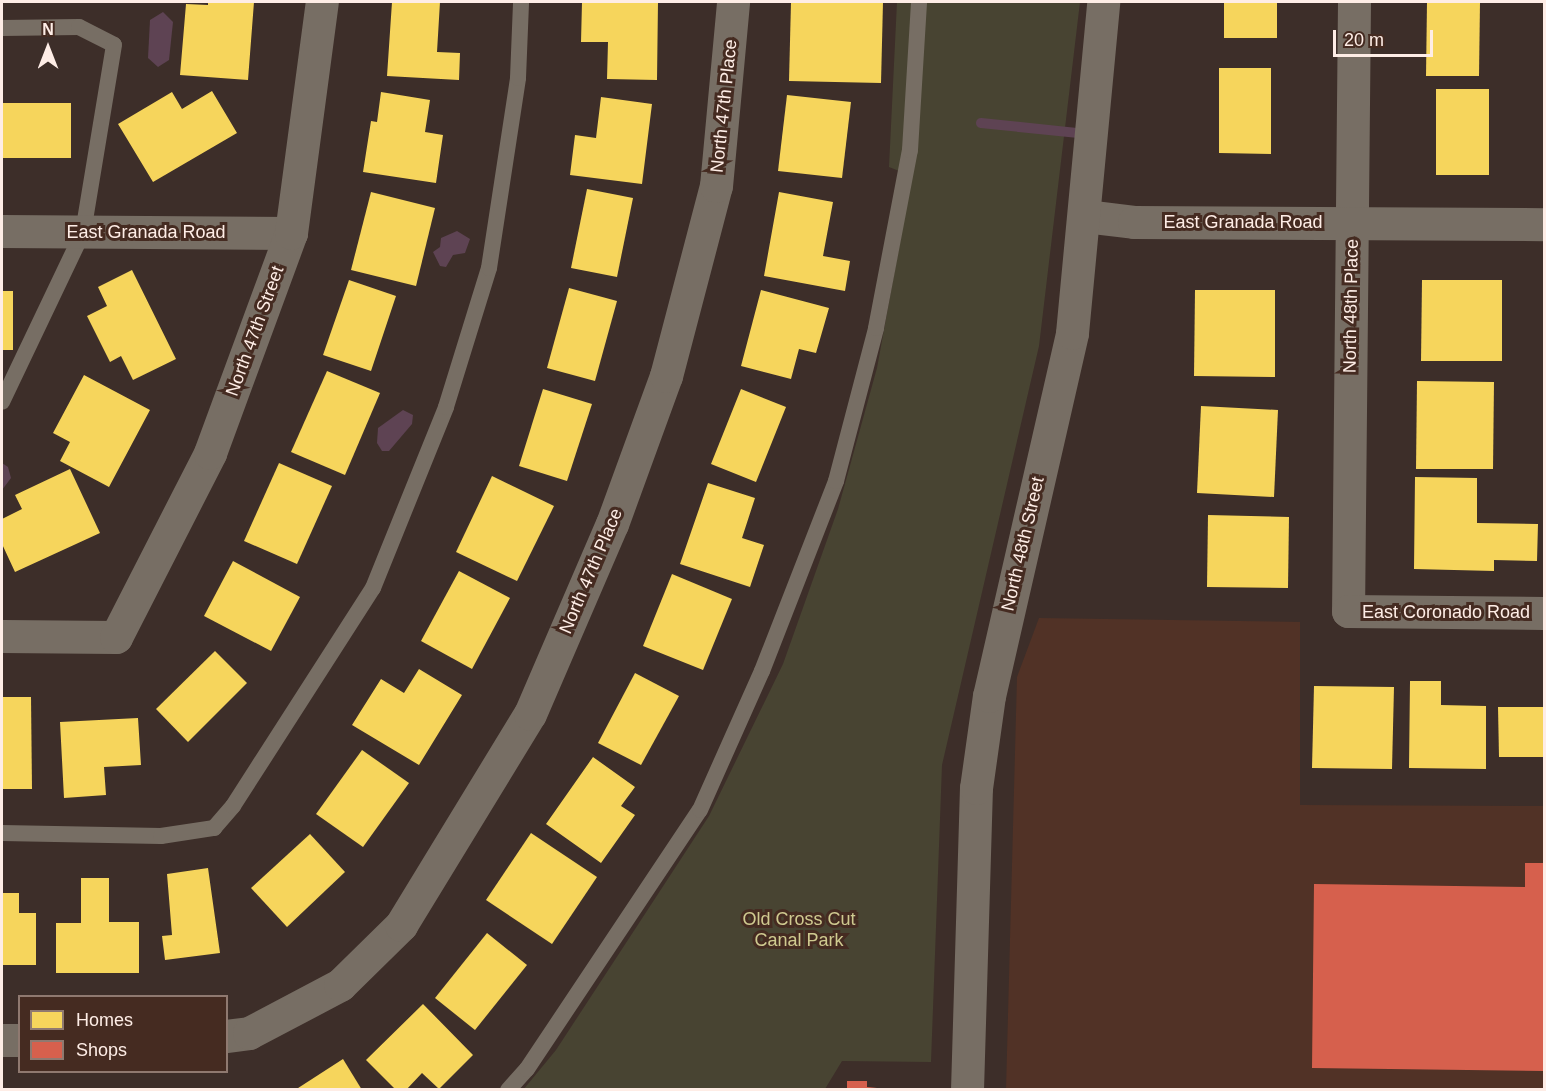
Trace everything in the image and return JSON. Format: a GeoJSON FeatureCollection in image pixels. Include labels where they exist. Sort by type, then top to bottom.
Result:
{"type":"FeatureCollection","features":[{"type":"Feature","properties":{"kind":"street","name":"North 47th Street"},"geometry":{"type":"LineString","coordinates":[[2,636],[116,637],[210,453],[291,233],[322,2]]}},
{"type":"Feature","properties":{"kind":"street","name":"North 47th Place"},"geometry":{"type":"LineString","coordinates":[[238,1035],[340,985],[401,925],[530,714],[612,524],[666,376],[716,186],[733,2]]}},
{"type":"Feature","properties":{"kind":"street","name":"North 48th Street"},"geometry":{"type":"LineString","coordinates":[[967,1089],[976,788],[989,696],[1072,333],[1086,216],[1103,2]]}},
{"type":"Feature","properties":{"kind":"street","name":"North 48th Place"},"geometry":{"type":"LineString","coordinates":[[1348,611],[1354,2]]}},
{"type":"Feature","properties":{"kind":"street","name":"East Granada Road"},"geometry":{"type":"LineString","coordinates":[[1086,216],[1134,222],[1545,224]]}},
{"type":"Feature","properties":{"kind":"street","name":"East Granada Road"},"geometry":{"type":"LineString","coordinates":[[2,231],[291,233]]}},
{"type":"Feature","properties":{"kind":"street","name":"East Coronado Road"},"geometry":{"type":"LineString","coordinates":[[1348,611],[1545,612]]}},
{"type":"Feature","properties":{"kind":"street"},"geometry":{"type":"LineString","coordinates":[[2,1040],[18,1040]]}},
{"type":"Feature","properties":{"kind":"lane"},"geometry":{"type":"LineString","coordinates":[[2,833],[161,836],[214,828],[233,806],[373,588],[446,407],[489,268],[518,78],[521,2]]}},
{"type":"Feature","properties":{"kind":"lane"},"geometry":{"type":"LineString","coordinates":[[508,1089],[526,1069],[700,810],[762,671],[837,481],[876,328],[910,150],[919,2]]}},
{"type":"Feature","properties":{"kind":"lane"},"geometry":{"type":"LineString","coordinates":[[2,28],[79,27],[114,45],[83,232],[2,402]]}},
{"type":"Feature","properties":{"kind":"shaded area"},"geometry":{"type":"Polygon","coordinates":[[[163,12],[173,22],[169,60],[158,67],[148,58],[150,20],[163,12]]]}},
{"type":"Feature","properties":{"kind":"shaded area"},"geometry":{"type":"Polygon","coordinates":[[[457,231],[470,239],[465,253],[453,255],[446,267],[440,266],[433,252],[440,247],[441,238],[457,231]]]}},
{"type":"Feature","properties":{"kind":"shaded area"},"geometry":{"type":"Polygon","coordinates":[[[403,410],[413,415],[412,424],[389,451],[382,451],[377,443],[378,428],[403,410]]]}},
{"type":"Feature","properties":{"kind":"shaded area"},"geometry":{"type":"Polygon","coordinates":[[[2,463],[8,467],[11,478],[2,490],[2,463]]]}},
{"type":"Feature","properties":{"kind":"shaded area"},"geometry":{"type":"Polygon","coordinates":[[[1039,618],[1300,622],[1300,805],[1544,806],[1544,1089],[1006,1090],[1017,677],[1039,618]]]}},
{"type":"Feature","properties":{"kind":"green space","name":"Old Cross Cut Canal Park"},"geometry":{"type":"Polygon","coordinates":[[[897,2],[1080,2],[1039,346],[942,765],[931,1062],[842,1061],[825,1089],[523,1090],[556,1050],[709,816],[783,664],[838,509],[877,368],[912,176],[889,167],[897,2]]]}},
{"type":"Feature","properties":{"kind":"building: Homes"},"geometry":{"type":"Polygon","coordinates":[[[208,2],[254,2],[248,80],[180,75],[186,4],[208,5],[208,2]]]}},
{"type":"Feature","properties":{"kind":"building: Homes"},"geometry":{"type":"Polygon","coordinates":[[[392,2],[440,2],[437,52],[460,53],[459,80],[387,76],[392,2]]]}},
{"type":"Feature","properties":{"kind":"building: Homes"},"geometry":{"type":"Polygon","coordinates":[[[582,2],[658,2],[657,80],[607,79],[608,42],[581,42],[582,2]]]}},
{"type":"Feature","properties":{"kind":"building: Homes"},"geometry":{"type":"Polygon","coordinates":[[[791,2],[883,2],[881,83],[789,81],[791,2]]]}},
{"type":"Feature","properties":{"kind":"building: Homes"},"geometry":{"type":"Polygon","coordinates":[[[1224,2],[1277,2],[1277,38],[1224,38],[1224,2]]]}},
{"type":"Feature","properties":{"kind":"building: Homes"},"geometry":{"type":"Polygon","coordinates":[[[1427,2],[1480,2],[1479,76],[1426,76],[1427,2]]]}},
{"type":"Feature","properties":{"kind":"building: Homes"},"geometry":{"type":"Polygon","coordinates":[[[1219,68],[1271,68],[1271,154],[1219,153],[1219,68]]]}},
{"type":"Feature","properties":{"kind":"building: Homes"},"geometry":{"type":"Polygon","coordinates":[[[1436,89],[1489,89],[1489,175],[1436,175],[1436,89]]]}},
{"type":"Feature","properties":{"kind":"building: Homes"},"geometry":{"type":"Polygon","coordinates":[[[212,91],[237,133],[153,182],[118,124],[172,92],[182,109],[212,91]]]}},
{"type":"Feature","properties":{"kind":"building: Homes"},"geometry":{"type":"Polygon","coordinates":[[[381,92],[430,100],[425,132],[443,135],[436,183],[363,172],[371,121],[377,122],[381,92]]]}},
{"type":"Feature","properties":{"kind":"building: Homes"},"geometry":{"type":"Polygon","coordinates":[[[787,95],[851,102],[842,178],[778,171],[787,95]]]}},
{"type":"Feature","properties":{"kind":"building: Homes"},"geometry":{"type":"Polygon","coordinates":[[[601,97],[652,104],[642,184],[570,175],[575,135],[596,138],[601,97]]]}},
{"type":"Feature","properties":{"kind":"building: Homes"},"geometry":{"type":"Polygon","coordinates":[[[2,103],[71,103],[71,158],[2,158],[2,103]]]}},
{"type":"Feature","properties":{"kind":"building: Homes"},"geometry":{"type":"Polygon","coordinates":[[[587,189],[633,198],[617,277],[571,268],[587,189]]]}},
{"type":"Feature","properties":{"kind":"building: Homes"},"geometry":{"type":"Polygon","coordinates":[[[371,192],[435,208],[416,286],[351,270],[371,192]]]}},
{"type":"Feature","properties":{"kind":"building: Homes"},"geometry":{"type":"Polygon","coordinates":[[[779,192],[833,202],[823,256],[850,261],[845,291],[764,276],[779,192]]]}},
{"type":"Feature","properties":{"kind":"building: Homes"},"geometry":{"type":"Polygon","coordinates":[[[132,270],[176,359],[133,380],[121,356],[110,362],[87,316],[107,306],[98,287],[132,270]]]}},
{"type":"Feature","properties":{"kind":"building: Homes"},"geometry":{"type":"Polygon","coordinates":[[[349,280],[396,296],[371,371],[323,355],[349,280]]]}},
{"type":"Feature","properties":{"kind":"building: Homes"},"geometry":{"type":"Polygon","coordinates":[[[1422,280],[1502,280],[1502,361],[1421,361],[1422,280]]]}},
{"type":"Feature","properties":{"kind":"building: Homes"},"geometry":{"type":"Polygon","coordinates":[[[569,288],[617,301],[595,381],[547,368],[569,288]]]}},
{"type":"Feature","properties":{"kind":"building: Homes"},"geometry":{"type":"Polygon","coordinates":[[[761,290],[829,308],[816,353],[799,349],[791,379],[741,366],[761,290]]]}},
{"type":"Feature","properties":{"kind":"building: Homes"},"geometry":{"type":"Polygon","coordinates":[[[1195,290],[1275,290],[1275,377],[1194,376],[1195,290]]]}},
{"type":"Feature","properties":{"kind":"building: Homes"},"geometry":{"type":"Polygon","coordinates":[[[2,291],[13,291],[13,350],[2,350],[2,291]]]}},
{"type":"Feature","properties":{"kind":"building: Homes"},"geometry":{"type":"Polygon","coordinates":[[[327,371],[380,393],[345,475],[291,452],[327,371]]]}},
{"type":"Feature","properties":{"kind":"building: Homes"},"geometry":{"type":"Polygon","coordinates":[[[84,375],[150,410],[109,487],[60,461],[70,442],[53,433],[84,375]]]}},
{"type":"Feature","properties":{"kind":"building: Homes"},"geometry":{"type":"Polygon","coordinates":[[[1417,381],[1494,382],[1493,469],[1416,469],[1417,381]]]}},
{"type":"Feature","properties":{"kind":"building: Homes"},"geometry":{"type":"Polygon","coordinates":[[[543,389],[592,404],[567,481],[519,466],[543,389]]]}},
{"type":"Feature","properties":{"kind":"building: Homes"},"geometry":{"type":"Polygon","coordinates":[[[741,389],[786,407],[756,482],[711,464],[741,389]]]}},
{"type":"Feature","properties":{"kind":"building: Homes"},"geometry":{"type":"Polygon","coordinates":[[[1201,406],[1278,410],[1274,497],[1197,493],[1201,406]]]}},
{"type":"Feature","properties":{"kind":"building: Homes"},"geometry":{"type":"Polygon","coordinates":[[[279,463],[332,486],[297,564],[244,541],[279,463]]]}},
{"type":"Feature","properties":{"kind":"building: Homes"},"geometry":{"type":"Polygon","coordinates":[[[70,469],[100,533],[15,572],[2,544],[2,519],[22,509],[15,495],[70,469]]]}},
{"type":"Feature","properties":{"kind":"building: Homes"},"geometry":{"type":"Polygon","coordinates":[[[492,476],[554,506],[517,581],[456,552],[492,476]]]}},
{"type":"Feature","properties":{"kind":"building: Homes"},"geometry":{"type":"Polygon","coordinates":[[[1415,477],[1477,478],[1477,523],[1538,524],[1537,561],[1494,560],[1494,571],[1414,569],[1415,477]]]}},
{"type":"Feature","properties":{"kind":"building: Homes"},"geometry":{"type":"Polygon","coordinates":[[[708,483],[755,498],[742,538],[764,545],[750,587],[680,564],[708,483]]]}},
{"type":"Feature","properties":{"kind":"building: Homes"},"geometry":{"type":"Polygon","coordinates":[[[1208,515],[1289,517],[1288,588],[1207,587],[1208,515]]]}},
{"type":"Feature","properties":{"kind":"building: Homes"},"geometry":{"type":"Polygon","coordinates":[[[233,561],[300,597],[271,651],[204,616],[233,561]]]}},
{"type":"Feature","properties":{"kind":"building: Homes"},"geometry":{"type":"Polygon","coordinates":[[[459,571],[510,598],[472,669],[421,641],[459,571]]]}},
{"type":"Feature","properties":{"kind":"building: Homes"},"geometry":{"type":"Polygon","coordinates":[[[672,574],[732,599],[703,670],[643,646],[672,574]]]}},
{"type":"Feature","properties":{"kind":"building: Homes"},"geometry":{"type":"Polygon","coordinates":[[[215,651],[247,683],[188,742],[156,709],[215,651]]]}},
{"type":"Feature","properties":{"kind":"building: Homes"},"geometry":{"type":"Polygon","coordinates":[[[419,669],[462,695],[419,765],[352,725],[381,679],[404,693],[419,669]]]}},
{"type":"Feature","properties":{"kind":"building: Homes"},"geometry":{"type":"Polygon","coordinates":[[[635,673],[679,696],[641,765],[598,743],[635,673]]]}},
{"type":"Feature","properties":{"kind":"building: Homes"},"geometry":{"type":"Polygon","coordinates":[[[1410,681],[1441,681],[1441,705],[1486,706],[1486,769],[1409,768],[1410,681]]]}},
{"type":"Feature","properties":{"kind":"building: Homes"},"geometry":{"type":"Polygon","coordinates":[[[1314,686],[1394,687],[1392,769],[1312,768],[1314,686]]]}},
{"type":"Feature","properties":{"kind":"building: Homes"},"geometry":{"type":"Polygon","coordinates":[[[2,697],[31,697],[32,789],[2,789],[2,697]]]}},
{"type":"Feature","properties":{"kind":"building: Homes"},"geometry":{"type":"Polygon","coordinates":[[[1498,707],[1544,707],[1544,757],[1499,757],[1498,707]]]}},
{"type":"Feature","properties":{"kind":"building: Homes"},"geometry":{"type":"Polygon","coordinates":[[[138,718],[141,765],[104,767],[106,795],[64,798],[60,722],[138,718]]]}},
{"type":"Feature","properties":{"kind":"building: Homes"},"geometry":{"type":"Polygon","coordinates":[[[362,750],[409,783],[363,847],[316,814],[362,750]]]}},
{"type":"Feature","properties":{"kind":"building: Homes"},"geometry":{"type":"Polygon","coordinates":[[[593,757],[635,787],[621,806],[635,815],[601,863],[546,824],[593,757]]]}},
{"type":"Feature","properties":{"kind":"building: Homes"},"geometry":{"type":"Polygon","coordinates":[[[531,833],[597,877],[552,944],[486,900],[531,833]]]}},
{"type":"Feature","properties":{"kind":"building: Homes"},"geometry":{"type":"Polygon","coordinates":[[[310,834],[345,872],[287,927],[251,888],[310,834]]]}},
{"type":"Feature","properties":{"kind":"building: Homes"},"geometry":{"type":"Polygon","coordinates":[[[208,868],[220,953],[165,960],[162,936],[172,935],[167,874],[208,868]]]}},
{"type":"Feature","properties":{"kind":"building: Homes"},"geometry":{"type":"Polygon","coordinates":[[[81,878],[109,878],[109,922],[139,922],[139,973],[56,973],[56,923],[81,923],[81,878]]]}},
{"type":"Feature","properties":{"kind":"building: Homes"},"geometry":{"type":"Polygon","coordinates":[[[2,893],[19,893],[19,913],[36,913],[36,965],[2,965],[2,893]]]}},
{"type":"Feature","properties":{"kind":"building: Homes"},"geometry":{"type":"Polygon","coordinates":[[[487,933],[527,965],[475,1030],[435,998],[487,933]]]}},
{"type":"Feature","properties":{"kind":"building: Homes"},"geometry":{"type":"Polygon","coordinates":[[[423,1004],[473,1055],[439,1089],[422,1073],[406,1090],[396,1090],[366,1060],[423,1004]]]}},
{"type":"Feature","properties":{"kind":"building: Homes"},"geometry":{"type":"Polygon","coordinates":[[[343,1059],[362,1090],[295,1090],[343,1059]]]}},
{"type":"Feature","properties":{"kind":"building: Shops"},"geometry":{"type":"Polygon","coordinates":[[[1525,863],[1544,863],[1544,1071],[1312,1068],[1314,884],[1525,887],[1525,863]]]}},
{"type":"Feature","properties":{"kind":"building: Shops"},"geometry":{"type":"Polygon","coordinates":[[[847,1081],[867,1081],[867,1087],[897,1090],[847,1090],[847,1081]]]}},
{"type":"Feature","properties":{"kind":"waterway"},"geometry":{"type":"LineString","coordinates":[[981,123],[1088,134]]}}]}
